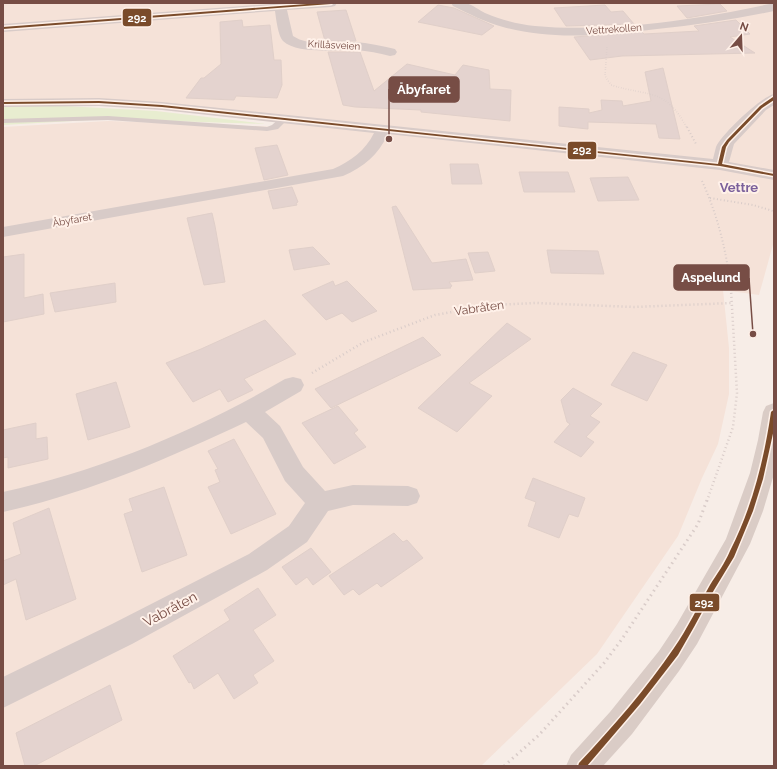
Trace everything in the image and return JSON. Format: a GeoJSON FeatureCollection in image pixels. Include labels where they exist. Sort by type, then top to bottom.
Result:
{"type":"FeatureCollection","features":[{"type":"Feature","properties":{"kind":"main road"},"geometry":{"type":"LineString","coordinates":[[582,766],[621,723],[669,661],[687,634],[737,544],[750,511],[762,473],[770,440],[774,412]]}},
{"type":"Feature","properties":{"kind":"street"},"geometry":{"type":"LineString","coordinates":[[3,28],[331,3]]}},
{"type":"Feature","properties":{"kind":"street","name":"Vettrekollen"},"geometry":{"type":"LineString","coordinates":[[458,3],[470,12],[496,21],[529,29],[608,31],[774,8]]}},
{"type":"Feature","properties":{"kind":"street","name":"Krillåsveien"},"geometry":{"type":"LineString","coordinates":[[280,7],[287,38],[290,41],[317,46],[371,47],[390,52]]}},
{"type":"Feature","properties":{"kind":"street"},"geometry":{"type":"LineString","coordinates":[[720,165],[724,147],[728,141],[761,107],[774,98]]}},
{"type":"Feature","properties":{"kind":"street"},"geometry":{"type":"LineString","coordinates":[[3,103],[99,102],[162,106],[720,165],[774,175]]}},
{"type":"Feature","properties":{"kind":"street","name":"Åbyfaret"},"geometry":{"type":"LineString","coordinates":[[3,232],[337,173],[355,165],[366,156],[376,144],[383,130]]}},
{"type":"Feature","properties":{"kind":"street"},"geometry":{"type":"LineString","coordinates":[[742,169],[774,185]]}},
{"type":"Feature","properties":{"kind":"street"},"geometry":{"type":"LineString","coordinates":[[3,502],[34,497],[86,481],[170,447],[249,411],[293,385]]}},
{"type":"Feature","properties":{"kind":"street"},"geometry":{"type":"LineString","coordinates":[[249,411],[272,432],[294,474],[320,502],[354,495],[408,496]]}},
{"type":"Feature","properties":{"kind":"street","name":"Vabråten"},"geometry":{"type":"LineString","coordinates":[[3,693],[122,634],[258,562],[298,534],[320,502]]}},
{"type":"Feature","properties":{"kind":"lane"},"geometry":{"type":"LineString","coordinates":[[3,121],[108,118],[267,128],[276,127],[284,119]]}},
{"type":"Feature","properties":{"kind":"path"},"geometry":{"type":"LineString","coordinates":[[504,766],[539,735],[604,663],[622,639],[698,524],[734,427],[737,393],[732,303],[727,257],[710,198],[693,162],[702,152],[692,139],[684,122],[670,103],[657,95],[611,85],[605,76],[608,31]]}},
{"type":"Feature","properties":{"kind":"path"},"geometry":{"type":"LineString","coordinates":[[710,198],[753,205],[773,211]]}},
{"type":"Feature","properties":{"kind":"path","name":"Vabråten"},"geometry":{"type":"LineString","coordinates":[[293,385],[364,342],[435,315],[492,305],[507,304],[536,303],[634,307],[732,303]]}},
{"type":"Feature","properties":{"kind":"shaded area"},"geometry":{"type":"Polygon","coordinates":[[[3,3],[774,3],[774,241],[759,295],[723,290],[729,348],[729,394],[718,444],[678,536],[597,654],[481,766],[3,766],[3,127],[108,121],[280,127],[282,120],[157,105],[3,102],[3,3]]]}},
{"type":"Feature","properties":{"kind":"green space"},"geometry":{"type":"Polygon","coordinates":[[[47,105],[156,111],[266,124],[108,119],[3,125],[3,107],[47,105]]]}},
{"type":"Feature","properties":{"kind":"building"},"geometry":{"type":"Polygon","coordinates":[[[720,4],[727,11],[687,18],[677,6],[720,4]]]}},
{"type":"Feature","properties":{"kind":"building"},"geometry":{"type":"Polygon","coordinates":[[[438,5],[454,8],[494,26],[482,35],[418,22],[438,5]]]}},
{"type":"Feature","properties":{"kind":"building"},"geometry":{"type":"Polygon","coordinates":[[[605,5],[611,12],[623,11],[634,24],[566,26],[554,8],[605,5]]]}},
{"type":"Feature","properties":{"kind":"building"},"geometry":{"type":"Polygon","coordinates":[[[346,10],[356,41],[325,41],[317,12],[346,10]]]}},
{"type":"Feature","properties":{"kind":"building"},"geometry":{"type":"Polygon","coordinates":[[[242,20],[243,27],[270,25],[274,60],[281,60],[282,85],[277,98],[236,96],[234,100],[186,98],[201,78],[204,78],[221,64],[220,22],[242,20]]]}},
{"type":"Feature","properties":{"kind":"building"},"geometry":{"type":"Polygon","coordinates":[[[736,20],[750,34],[730,37],[755,53],[622,56],[590,60],[574,37],[642,32],[644,34],[699,31],[694,26],[736,20]]]}},
{"type":"Feature","properties":{"kind":"building"},"geometry":{"type":"Polygon","coordinates":[[[328,52],[360,52],[374,91],[407,64],[455,75],[463,65],[489,70],[490,89],[511,90],[510,121],[421,112],[421,110],[355,107],[343,105],[328,52]]]}},
{"type":"Feature","properties":{"kind":"building"},"geometry":{"type":"Polygon","coordinates":[[[663,68],[680,139],[659,138],[656,124],[588,122],[588,129],[559,126],[559,107],[589,109],[589,113],[602,110],[601,100],[622,101],[623,106],[651,101],[645,72],[663,68]]]}},
{"type":"Feature","properties":{"kind":"building"},"geometry":{"type":"Polygon","coordinates":[[[277,145],[288,175],[264,180],[255,148],[277,145]]]}},
{"type":"Feature","properties":{"kind":"building"},"geometry":{"type":"Polygon","coordinates":[[[450,164],[478,164],[482,184],[452,184],[450,164]]]}},
{"type":"Feature","properties":{"kind":"building"},"geometry":{"type":"Polygon","coordinates":[[[519,172],[568,172],[575,192],[524,192],[519,172]]]}},
{"type":"Feature","properties":{"kind":"building"},"geometry":{"type":"Polygon","coordinates":[[[628,177],[639,200],[598,201],[590,178],[628,177]]]}},
{"type":"Feature","properties":{"kind":"building"},"geometry":{"type":"Polygon","coordinates":[[[292,187],[298,202],[296,203],[297,205],[273,209],[268,191],[292,187]]]}},
{"type":"Feature","properties":{"kind":"building"},"geometry":{"type":"Polygon","coordinates":[[[396,206],[432,263],[466,259],[473,280],[449,282],[452,286],[450,287],[451,288],[413,290],[392,207],[396,206]]]}},
{"type":"Feature","properties":{"kind":"building"},"geometry":{"type":"Polygon","coordinates":[[[212,213],[225,282],[204,285],[187,218],[212,213]]]}},
{"type":"Feature","properties":{"kind":"building"},"geometry":{"type":"Polygon","coordinates":[[[313,247],[330,264],[294,270],[289,250],[313,247]]]}},
{"type":"Feature","properties":{"kind":"building"},"geometry":{"type":"Polygon","coordinates":[[[547,250],[598,251],[604,274],[551,273],[547,250]]]}},
{"type":"Feature","properties":{"kind":"building"},"geometry":{"type":"Polygon","coordinates":[[[488,252],[495,271],[475,273],[468,253],[488,252]]]}},
{"type":"Feature","properties":{"kind":"building"},"geometry":{"type":"Polygon","coordinates":[[[24,254],[24,298],[43,294],[44,314],[3,322],[3,257],[24,254]]]}},
{"type":"Feature","properties":{"kind":"building"},"geometry":{"type":"Polygon","coordinates":[[[333,281],[335,286],[347,281],[377,311],[352,322],[342,313],[326,320],[302,295],[333,281]]]}},
{"type":"Feature","properties":{"kind":"building"},"geometry":{"type":"Polygon","coordinates":[[[115,283],[116,302],[55,312],[50,293],[115,283]]]}},
{"type":"Feature","properties":{"kind":"building"},"geometry":{"type":"Polygon","coordinates":[[[265,320],[296,354],[244,379],[253,390],[228,402],[220,389],[193,402],[166,363],[265,320]]]}},
{"type":"Feature","properties":{"kind":"building"},"geometry":{"type":"Polygon","coordinates":[[[507,323],[531,339],[469,383],[492,396],[457,432],[418,408],[507,323]]]}},
{"type":"Feature","properties":{"kind":"building"},"geometry":{"type":"Polygon","coordinates":[[[423,337],[441,355],[331,408],[315,389],[423,337]]]}},
{"type":"Feature","properties":{"kind":"building"},"geometry":{"type":"Polygon","coordinates":[[[633,352],[667,365],[647,401],[611,385],[633,352]]]}},
{"type":"Feature","properties":{"kind":"building"},"geometry":{"type":"Polygon","coordinates":[[[116,382],[130,427],[88,440],[76,394],[116,382]]]}},
{"type":"Feature","properties":{"kind":"building"},"geometry":{"type":"Polygon","coordinates":[[[573,388],[602,404],[590,416],[600,422],[586,437],[594,442],[581,457],[554,442],[570,424],[567,422],[561,400],[573,388]]]}},
{"type":"Feature","properties":{"kind":"building"},"geometry":{"type":"Polygon","coordinates":[[[338,406],[358,430],[354,433],[366,447],[334,464],[302,423],[338,406]]]}},
{"type":"Feature","properties":{"kind":"building"},"geometry":{"type":"Polygon","coordinates":[[[36,423],[36,439],[47,437],[48,459],[8,468],[8,457],[3,458],[3,430],[36,423]]]}},
{"type":"Feature","properties":{"kind":"building"},"geometry":{"type":"Polygon","coordinates":[[[234,439],[276,514],[231,534],[208,487],[220,482],[215,470],[218,469],[208,451],[234,439]]]}},
{"type":"Feature","properties":{"kind":"building"},"geometry":{"type":"Polygon","coordinates":[[[533,478],[585,498],[578,517],[569,514],[559,538],[528,526],[536,502],[525,498],[533,478]]]}},
{"type":"Feature","properties":{"kind":"building"},"geometry":{"type":"Polygon","coordinates":[[[164,487],[187,555],[142,572],[124,514],[133,511],[129,499],[164,487]]]}},
{"type":"Feature","properties":{"kind":"building"},"geometry":{"type":"Polygon","coordinates":[[[49,508],[76,599],[26,620],[16,579],[3,585],[3,561],[21,554],[13,523],[49,508]]]}},
{"type":"Feature","properties":{"kind":"building"},"geometry":{"type":"Polygon","coordinates":[[[394,533],[403,542],[407,540],[423,558],[381,587],[377,583],[359,595],[353,589],[344,595],[329,576],[394,533]]]}},
{"type":"Feature","properties":{"kind":"building"},"geometry":{"type":"Polygon","coordinates":[[[311,548],[331,572],[313,585],[307,577],[296,585],[282,567],[311,548]]]}},
{"type":"Feature","properties":{"kind":"building"},"geometry":{"type":"Polygon","coordinates":[[[258,588],[276,615],[253,630],[274,661],[253,675],[258,683],[234,699],[218,673],[194,689],[191,682],[189,683],[173,656],[230,620],[224,610],[258,588]]]}},
{"type":"Feature","properties":{"kind":"building"},"geometry":{"type":"Polygon","coordinates":[[[110,685],[122,720],[34,766],[25,766],[16,733],[110,685]]]}},
{"type":"Feature","properties":{"kind":"transit line","name":"292"},"geometry":{"type":"LineString","coordinates":[[3,28],[331,3]]}},
{"type":"Feature","properties":{"kind":"transit line","name":"292"},"geometry":{"type":"LineString","coordinates":[[720,165],[724,147],[728,141],[761,107],[774,98]]}},
{"type":"Feature","properties":{"kind":"transit line","name":"292"},"geometry":{"type":"LineString","coordinates":[[3,103],[99,102],[162,106],[720,165],[774,175]]}},
{"type":"Feature","properties":{"kind":"transit line","name":"292"},"geometry":{"type":"LineString","coordinates":[[582,766],[627,715],[669,661],[687,634],[735,549],[750,511],[765,462],[774,412]]}},
{"type":"Feature","properties":{"kind":"place","name":"Åbyfaret"},"geometry":{"type":"Point","coordinates":[389,139]}},
{"type":"Feature","properties":{"kind":"place","name":"Aspelund"},"geometry":{"type":"Point","coordinates":[753,334]}},
{"type":"Feature","properties":{"kind":"district","name":"Vettre"},"geometry":{"type":"Point","coordinates":[739,187]}}]}
